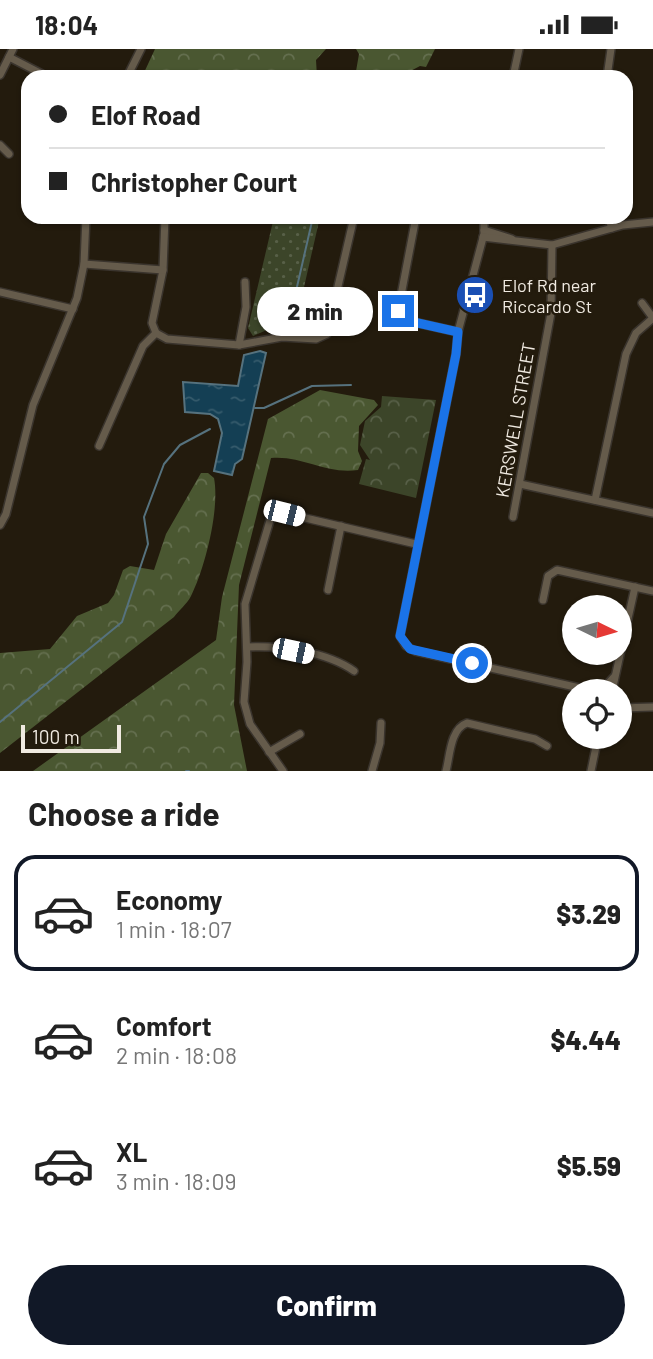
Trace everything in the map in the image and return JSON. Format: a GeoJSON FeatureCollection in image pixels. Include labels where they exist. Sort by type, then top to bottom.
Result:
{"type":"FeatureCollection","features":[{"type":"Feature","properties":{"kind":"street"},"geometry":{"type":"LineString","coordinates":[[0,75],[13,49]]}},
{"type":"Feature","properties":{"kind":"street"},"geometry":{"type":"LineString","coordinates":[[130,70],[141,49]]}},
{"type":"Feature","properties":{"kind":"street"},"geometry":{"type":"LineString","coordinates":[[514,70],[519,49]]}},
{"type":"Feature","properties":{"kind":"street"},"geometry":{"type":"LineString","coordinates":[[608,70],[611,49]]}},
{"type":"Feature","properties":{"kind":"street"},"geometry":{"type":"LineString","coordinates":[[9,57],[34,70]]}},
{"type":"Feature","properties":{"kind":"street"},"geometry":{"type":"LineString","coordinates":[[0,145],[9,154]]}},
{"type":"Feature","properties":{"kind":"street"},"geometry":{"type":"LineString","coordinates":[[484,234],[552,245],[612,228],[653,222]]}},
{"type":"Feature","properties":{"kind":"street"},"geometry":{"type":"LineString","coordinates":[[0,525],[6,514],[33,405],[73,309],[84,264],[86,224]]}},
{"type":"Feature","properties":{"kind":"street"},"geometry":{"type":"LineString","coordinates":[[165,224],[163,270],[152,323],[156,333],[167,339],[239,345],[288,337],[316,339],[327,334],[352,224]]}},
{"type":"Feature","properties":{"kind":"street"},"geometry":{"type":"LineString","coordinates":[[415,224],[398,311],[409,321],[458,332]]}},
{"type":"Feature","properties":{"kind":"street"},"geometry":{"type":"LineString","coordinates":[[485,224],[458,332],[456,354],[400,627],[401,640],[406,646],[562,686]]}},
{"type":"Feature","properties":{"kind":"street"},"geometry":{"type":"LineString","coordinates":[[611,224],[612,228]]}},
{"type":"Feature","properties":{"kind":"street","name":"KERSWELL STREET"},"geometry":{"type":"LineString","coordinates":[[513,517],[551,313],[552,245]]}},
{"type":"Feature","properties":{"kind":"street"},"geometry":{"type":"LineString","coordinates":[[84,264],[163,270]]}},
{"type":"Feature","properties":{"kind":"street"},"geometry":{"type":"LineString","coordinates":[[239,345],[245,314],[245,282]]}},
{"type":"Feature","properties":{"kind":"street"},"geometry":{"type":"LineString","coordinates":[[0,292],[73,309]]}},
{"type":"Feature","properties":{"kind":"street"},"geometry":{"type":"LineString","coordinates":[[595,500],[626,355],[636,333],[653,318],[642,303]]}},
{"type":"Feature","properties":{"kind":"street"},"geometry":{"type":"LineString","coordinates":[[99,446],[143,346],[156,333]]}},
{"type":"Feature","properties":{"kind":"street"},"geometry":{"type":"LineString","coordinates":[[520,484],[653,513]]}},
{"type":"Feature","properties":{"kind":"street"},"geometry":{"type":"LineString","coordinates":[[283,771],[246,713],[244,692],[247,647],[245,604],[271,517],[284,513],[416,544]]}},
{"type":"Feature","properties":{"kind":"street"},"geometry":{"type":"LineString","coordinates":[[327,590],[341,526]]}},
{"type":"Feature","properties":{"kind":"street"},"geometry":{"type":"LineString","coordinates":[[542,600],[548,576],[557,570],[653,591]]}},
{"type":"Feature","properties":{"kind":"street"},"geometry":{"type":"LineString","coordinates":[[612,679],[615,675],[635,587]]}},
{"type":"Feature","properties":{"kind":"street"},"geometry":{"type":"LineString","coordinates":[[247,647],[272,646],[324,658],[354,671]]}},
{"type":"Feature","properties":{"kind":"street"},"geometry":{"type":"LineString","coordinates":[[632,706],[653,707]]}},
{"type":"Feature","properties":{"kind":"street"},"geometry":{"type":"LineString","coordinates":[[372,771],[380,743],[381,723]]}},
{"type":"Feature","properties":{"kind":"street"},"geometry":{"type":"LineString","coordinates":[[446,771],[454,735],[467,723],[535,739],[547,746]]}},
{"type":"Feature","properties":{"kind":"street"},"geometry":{"type":"LineString","coordinates":[[269,752],[300,734]]}},
{"type":"Feature","properties":{"kind":"street"},"geometry":{"type":"LineString","coordinates":[[591,771],[596,749]]}},
{"type":"Feature","properties":{"kind":"green space"},"geometry":{"type":"Polygon","coordinates":[[[155,49],[326,49],[316,60],[317,70],[145,70],[155,49]]]}},
{"type":"Feature","properties":{"kind":"green space"},"geometry":{"type":"Polygon","coordinates":[[[356,49],[435,49],[426,67],[420,66],[412,70],[356,70],[359,54],[356,49]]]}},
{"type":"Feature","properties":{"kind":"green space"},"geometry":{"type":"Polygon","coordinates":[[[272,224],[318,224],[294,331],[269,333],[267,330],[253,336],[248,328],[272,224]]]}},
{"type":"Feature","properties":{"kind":"green space"},"geometry":{"type":"Polygon","coordinates":[[[320,390],[374,400],[378,405],[359,426],[358,451],[362,461],[358,470],[336,470],[293,459],[271,458],[239,585],[234,705],[247,771],[33,771],[216,640],[222,597],[268,419],[320,390]]]}},
{"type":"Feature","properties":{"kind":"green space"},"geometry":{"type":"Polygon","coordinates":[[[382,396],[436,400],[416,498],[359,484],[366,459],[370,460],[360,445],[365,421],[381,407],[382,396]]]}},
{"type":"Feature","properties":{"kind":"green space"},"geometry":{"type":"Polygon","coordinates":[[[201,473],[208,473],[214,478],[215,506],[206,555],[187,602],[174,617],[0,753],[0,653],[50,649],[77,616],[108,603],[114,595],[123,570],[130,566],[154,570],[166,534],[201,473]]]}},
{"type":"Feature","properties":{"kind":"water"},"geometry":{"type":"Polygon","coordinates":[[[260,351],[266,353],[242,459],[235,464],[232,475],[214,471],[222,433],[218,419],[210,414],[185,412],[183,382],[238,386],[244,355],[260,351]]]}},
{"type":"Feature","properties":{"kind":"waterway"},"geometry":{"type":"LineString","coordinates":[[276,325],[291,313],[311,224]]}},
{"type":"Feature","properties":{"kind":"waterway"},"geometry":{"type":"LineString","coordinates":[[255,408],[264,408],[312,386],[351,385]]}},
{"type":"Feature","properties":{"kind":"waterway"},"geometry":{"type":"LineString","coordinates":[[0,722],[122,622],[148,544],[144,517],[164,464],[180,445],[210,429]]}},
{"type":"Feature","properties":{"kind":"place","name":"Elof Rd near Riccardo St"},"geometry":{"type":"Point","coordinates":[475,295]}},
{"type":"Feature","properties":{"kind":"route"},"geometry":{"type":"LineString","coordinates":[[398,311],[403,319],[458,332],[456,354],[406,595],[400,636],[410,649],[472,663]]}}]}
